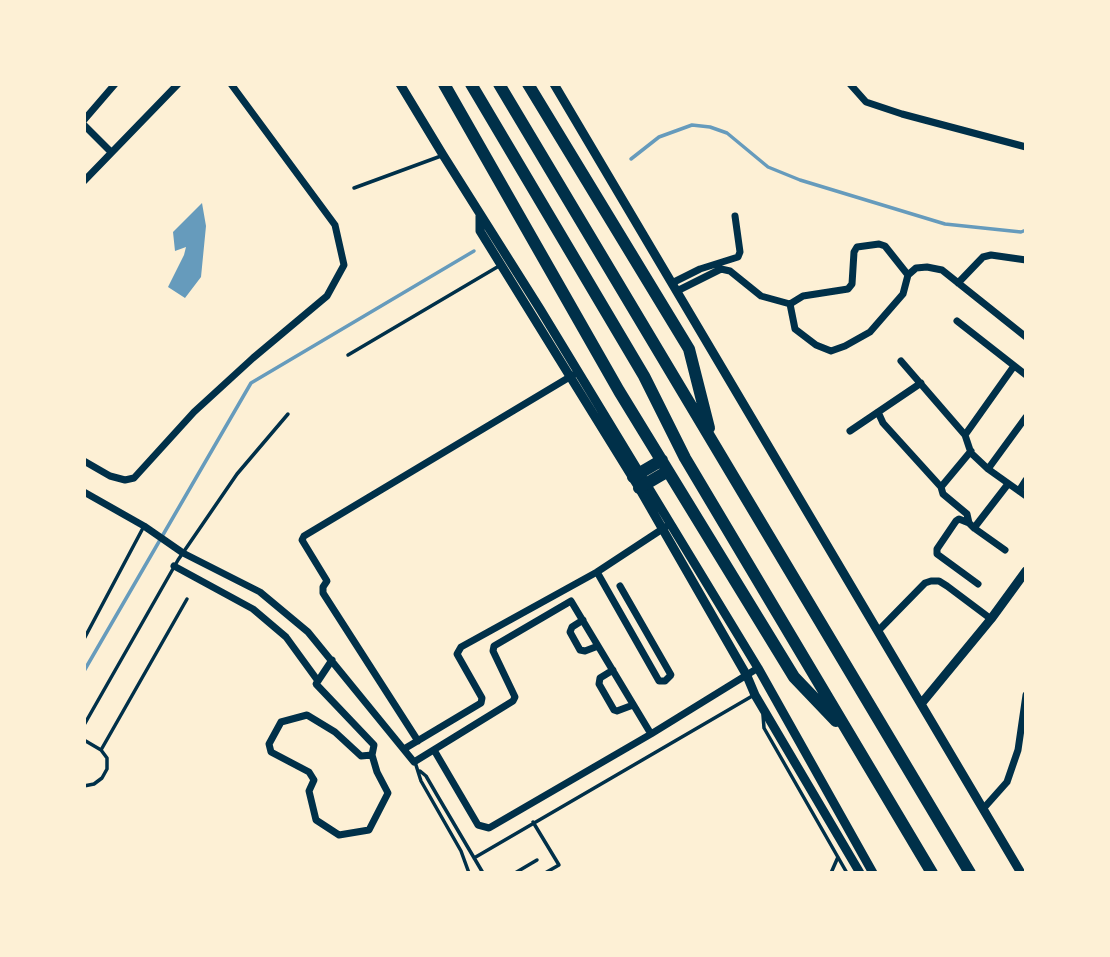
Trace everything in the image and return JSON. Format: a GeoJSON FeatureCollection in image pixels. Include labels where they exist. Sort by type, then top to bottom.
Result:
{"type":"FeatureCollection","features":[{"type":"Feature","properties":{"kind":"highway"},"geometry":{"type":"LineString","coordinates":[[444,84],[619,391],[794,677],[853,739]]}},
{"type":"Feature","properties":{"kind":"highway"},"geometry":{"type":"LineString","coordinates":[[471,84],[644,376],[685,458],[932,873]]}},
{"type":"Feature","properties":{"kind":"highway"},"geometry":{"type":"LineString","coordinates":[[499,84],[970,873]]}},
{"type":"Feature","properties":{"kind":"highway"},"geometry":{"type":"LineString","coordinates":[[528,84],[689,349],[712,441]]}},
{"type":"Feature","properties":{"kind":"highway"},"geometry":{"type":"LineString","coordinates":[[639,481],[665,465]]}},
{"type":"Feature","properties":{"kind":"street"},"geometry":{"type":"LineString","coordinates":[[111,152],[84,123],[115,84]]}},
{"type":"Feature","properties":{"kind":"street"},"geometry":{"type":"LineString","coordinates":[[84,181],[178,84]]}},
{"type":"Feature","properties":{"kind":"street"},"geometry":{"type":"LineString","coordinates":[[84,461],[110,476],[125,480],[134,478],[194,412],[327,296],[344,265],[335,225],[231,84]]}},
{"type":"Feature","properties":{"kind":"street"},"geometry":{"type":"LineString","coordinates":[[400,84],[489,226],[666,526],[758,668],[873,873]]}},
{"type":"Feature","properties":{"kind":"street"},"geometry":{"type":"LineString","coordinates":[[554,84],[1021,873]]}},
{"type":"Feature","properties":{"kind":"street"},"geometry":{"type":"LineString","coordinates":[[850,84],[866,102],[1026,147]]}},
{"type":"Feature","properties":{"kind":"street"},"geometry":{"type":"LineString","coordinates":[[480,215],[480,231],[574,374]]}},
{"type":"Feature","properties":{"kind":"street"},"geometry":{"type":"LineString","coordinates":[[674,287],[700,269],[738,257],[740,252],[736,216]]}},
{"type":"Feature","properties":{"kind":"street"},"geometry":{"type":"LineString","coordinates":[[674,287],[721,269],[730,271],[761,296],[790,304],[803,296],[848,289],[852,284],[854,252],[857,247],[879,244],[885,246],[908,275]]}},
{"type":"Feature","properties":{"kind":"street"},"geometry":{"type":"LineString","coordinates":[[958,283],[983,257],[1026,260]]}},
{"type":"Feature","properties":{"kind":"street"},"geometry":{"type":"LineString","coordinates":[[790,304],[795,328],[816,345],[831,351],[870,332],[903,294],[908,275],[916,268],[927,267],[942,270],[1026,337]]}},
{"type":"Feature","properties":{"kind":"street"},"geometry":{"type":"LineString","coordinates":[[957,321],[1026,376]]}},
{"type":"Feature","properties":{"kind":"street"},"geometry":{"type":"LineString","coordinates":[[901,361],[965,435],[971,451],[988,469],[1022,493],[1026,480]]}},
{"type":"Feature","properties":{"kind":"street"},"geometry":{"type":"LineString","coordinates":[[965,435],[1014,366]]}},
{"type":"Feature","properties":{"kind":"street"},"geometry":{"type":"LineString","coordinates":[[418,741],[323,593],[327,581],[302,540],[304,536],[574,374]]}},
{"type":"Feature","properties":{"kind":"street"},"geometry":{"type":"LineString","coordinates":[[850,431],[921,383]]}},
{"type":"Feature","properties":{"kind":"street"},"geometry":{"type":"LineString","coordinates":[[878,412],[883,423],[941,487],[943,494],[967,514],[972,525]]}},
{"type":"Feature","properties":{"kind":"street"},"geometry":{"type":"LineString","coordinates":[[988,469],[1026,417]]}},
{"type":"Feature","properties":{"kind":"street"},"geometry":{"type":"LineString","coordinates":[[941,487],[971,451]]}},
{"type":"Feature","properties":{"kind":"street"},"geometry":{"type":"LineString","coordinates":[[972,525],[1008,484]]}},
{"type":"Feature","properties":{"kind":"street"},"geometry":{"type":"LineString","coordinates":[[84,492],[144,526],[183,553],[260,592],[309,632],[414,762],[513,701],[515,696],[494,646],[571,601],[651,734]]}},
{"type":"Feature","properties":{"kind":"street"},"geometry":{"type":"LineString","coordinates":[[978,584],[937,554],[937,549],[956,522],[960,519],[972,525],[1005,550]]}},
{"type":"Feature","properties":{"kind":"street"},"geometry":{"type":"LineString","coordinates":[[404,749],[481,703],[482,698],[457,654],[461,646],[597,572],[666,526]]}},
{"type":"Feature","properties":{"kind":"street"},"geometry":{"type":"LineString","coordinates":[[666,526],[755,695],[860,873]]}},
{"type":"Feature","properties":{"kind":"street"},"geometry":{"type":"LineString","coordinates":[[174,566],[253,609],[286,637],[315,685],[374,745],[372,755],[388,793],[369,830],[339,835],[316,820],[309,791],[314,780],[309,772],[271,752],[269,744],[281,722],[307,715],[335,732],[361,756],[372,755]]}},
{"type":"Feature","properties":{"kind":"street"},"geometry":{"type":"LineString","coordinates":[[920,704],[991,619],[1026,571]]}},
{"type":"Feature","properties":{"kind":"street"},"geometry":{"type":"LineString","coordinates":[[597,572],[659,681],[665,681],[671,675],[620,586]]}},
{"type":"Feature","properties":{"kind":"street"},"geometry":{"type":"LineString","coordinates":[[878,631],[925,583],[931,581],[947,586],[991,619]]}},
{"type":"Feature","properties":{"kind":"street"},"geometry":{"type":"LineString","coordinates":[[583,620],[572,627],[570,632],[580,650],[598,646]]}},
{"type":"Feature","properties":{"kind":"street"},"geometry":{"type":"LineString","coordinates":[[315,685],[332,660]]}},
{"type":"Feature","properties":{"kind":"street"},"geometry":{"type":"LineString","coordinates":[[434,750],[478,825],[489,828],[758,668]]}},
{"type":"Feature","properties":{"kind":"street"},"geometry":{"type":"LineString","coordinates":[[613,670],[600,678],[599,684],[614,710],[632,705]]}},
{"type":"Feature","properties":{"kind":"street"},"geometry":{"type":"LineString","coordinates":[[983,809],[1007,782],[1018,750],[1026,695]]}},
{"type":"Feature","properties":{"kind":"lane"},"geometry":{"type":"LineString","coordinates":[[354,188],[443,156]]}},
{"type":"Feature","properties":{"kind":"lane"},"geometry":{"type":"LineString","coordinates":[[348,355],[501,265]]}},
{"type":"Feature","properties":{"kind":"lane"},"geometry":{"type":"LineString","coordinates":[[84,725],[174,566],[237,474],[288,414]]}},
{"type":"Feature","properties":{"kind":"lane"},"geometry":{"type":"LineString","coordinates":[[84,639],[144,526]]}},
{"type":"Feature","properties":{"kind":"lane"},"geometry":{"type":"LineString","coordinates":[[102,750],[187,599]]}},
{"type":"Feature","properties":{"kind":"lane"},"geometry":{"type":"LineString","coordinates":[[474,858],[755,695]]}},
{"type":"Feature","properties":{"kind":"lane"},"geometry":{"type":"LineString","coordinates":[[764,710],[764,728],[847,873]]}},
{"type":"Feature","properties":{"kind":"lane"},"geometry":{"type":"LineString","coordinates":[[84,740],[102,750],[107,758],[107,769],[102,778],[94,784],[84,786]]}},
{"type":"Feature","properties":{"kind":"lane"},"geometry":{"type":"LineString","coordinates":[[414,762],[421,781],[461,851],[469,873]]}},
{"type":"Feature","properties":{"kind":"lane"},"geometry":{"type":"LineString","coordinates":[[419,771],[425,776],[483,873]]}},
{"type":"Feature","properties":{"kind":"lane"},"geometry":{"type":"LineString","coordinates":[[533,822],[559,865],[545,873]]}},
{"type":"Feature","properties":{"kind":"lane"},"geometry":{"type":"LineString","coordinates":[[461,851],[468,847]]}},
{"type":"Feature","properties":{"kind":"lane"},"geometry":{"type":"LineString","coordinates":[[831,873],[838,857]]}},
{"type":"Feature","properties":{"kind":"lane"},"geometry":{"type":"LineString","coordinates":[[515,873],[537,860]]}},
{"type":"Feature","properties":{"kind":"water"},"geometry":{"type":"Polygon","coordinates":[[[202,203],[206,226],[201,277],[185,298],[168,287],[186,247],[175,251],[173,232],[202,203]]]}},
{"type":"Feature","properties":{"kind":"waterway"},"geometry":{"type":"LineString","coordinates":[[631,159],[659,137],[692,125],[710,127],[727,133],[768,167],[800,180],[945,224],[1021,232],[1026,230]]}},
{"type":"Feature","properties":{"kind":"waterway"},"geometry":{"type":"LineString","coordinates":[[84,671],[251,383],[474,251]]}}]}
